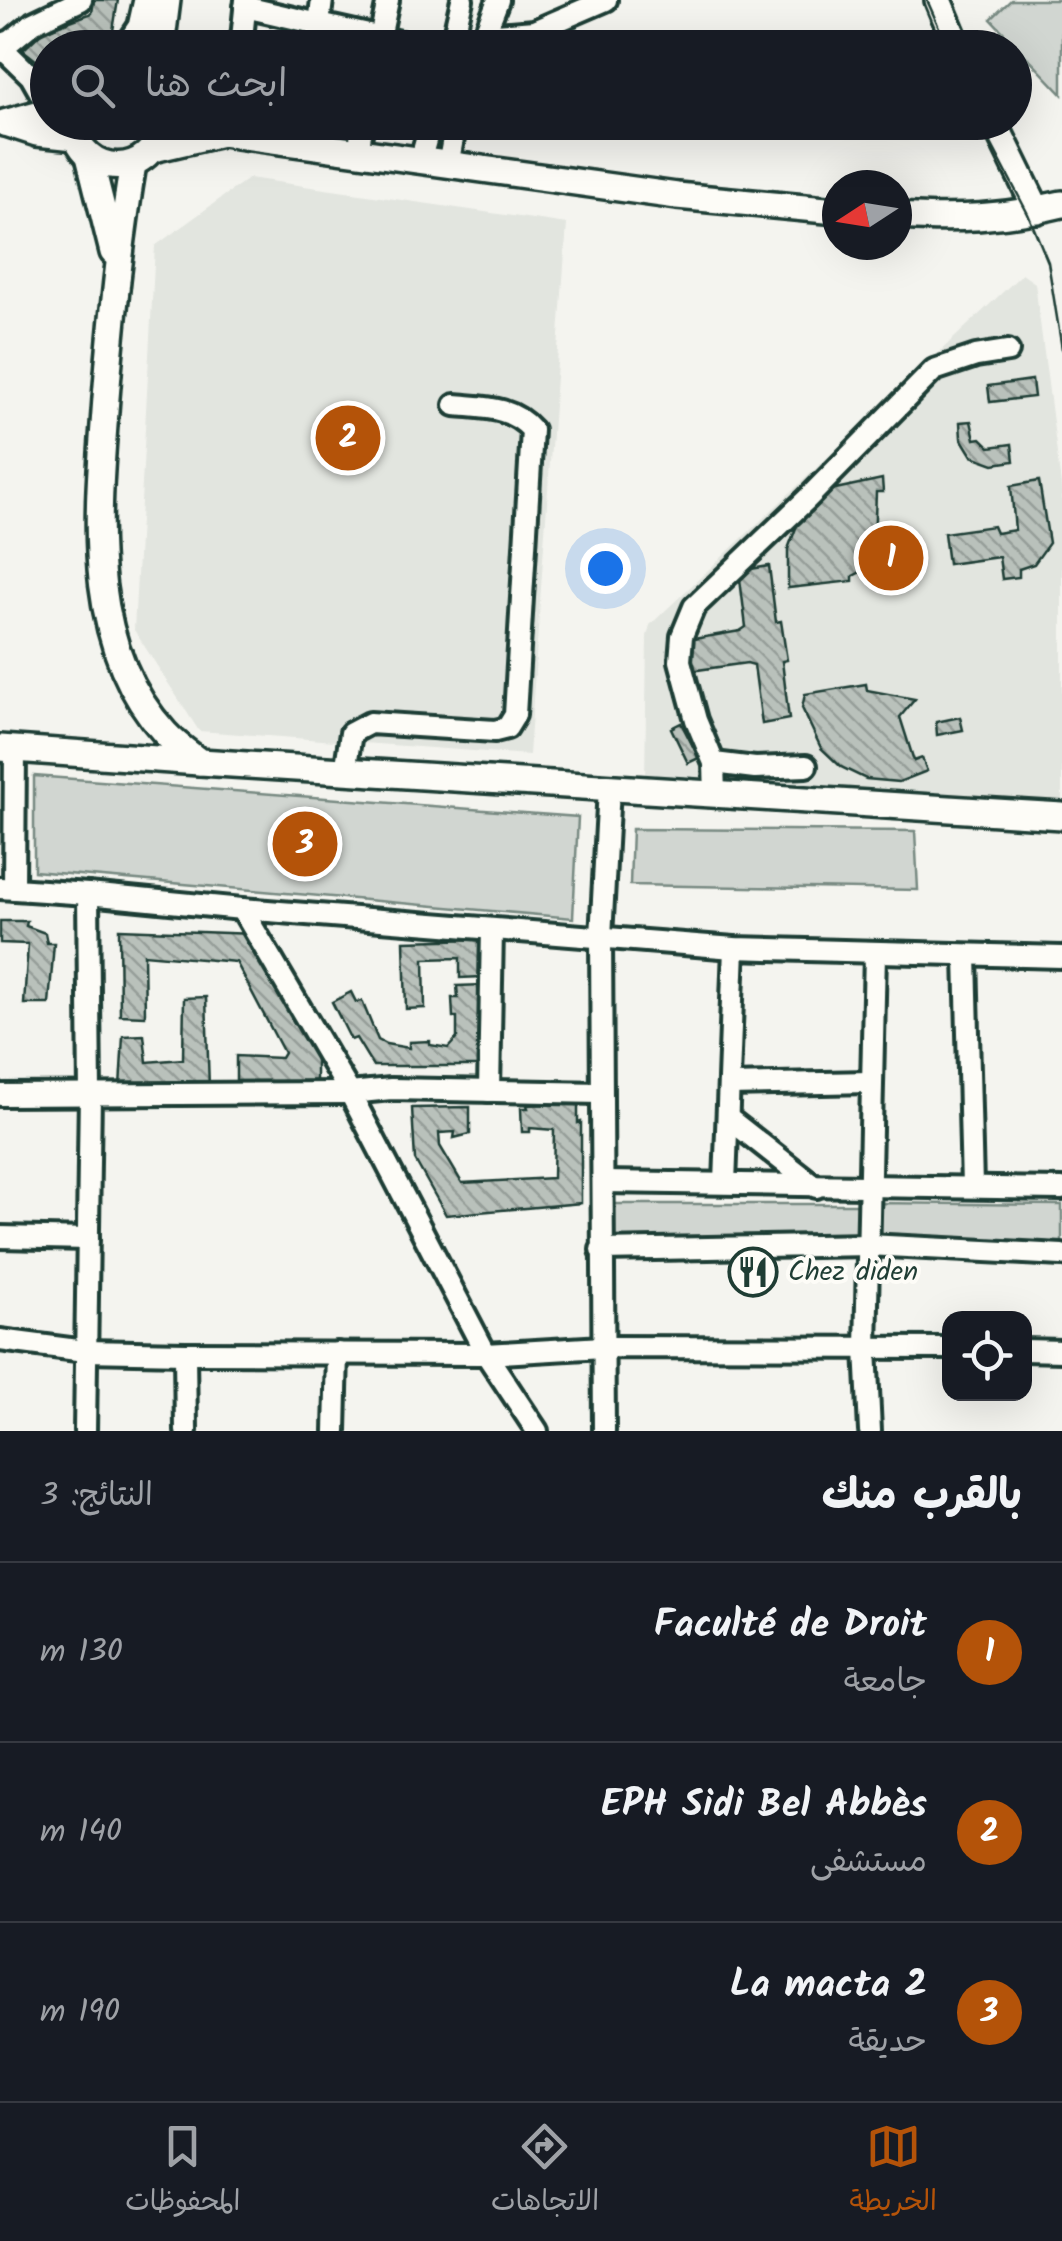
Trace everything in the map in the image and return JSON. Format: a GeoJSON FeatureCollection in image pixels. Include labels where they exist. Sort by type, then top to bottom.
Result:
{"type":"FeatureCollection","features":[{"type":"Feature","properties":{"kind":"main road"},"geometry":{"type":"LineString","coordinates":[[139,30],[147,0]]}},
{"type":"Feature","properties":{"kind":"main road"},"geometry":{"type":"LineString","coordinates":[[163,30],[167,0]]}},
{"type":"Feature","properties":{"kind":"main road"},"geometry":{"type":"LineString","coordinates":[[938,0],[950,30]]}},
{"type":"Feature","properties":{"kind":"main road"},"geometry":{"type":"LineString","coordinates":[[3,123],[30,114]]}},
{"type":"Feature","properties":{"kind":"main road"},"geometry":{"type":"LineString","coordinates":[[3,123],[30,131]]}},
{"type":"Feature","properties":{"kind":"main road"},"geometry":{"type":"LineString","coordinates":[[80,140],[106,216],[115,272]]}},
{"type":"Feature","properties":{"kind":"main road"},"geometry":{"type":"LineString","coordinates":[[81,140],[110,166],[190,140]]}},
{"type":"Feature","properties":{"kind":"main road"},"geometry":{"type":"LineString","coordinates":[[152,140],[143,156],[115,272],[98,546],[105,605],[119,653],[153,719],[200,762]]}},
{"type":"Feature","properties":{"kind":"main road"},"geometry":{"type":"LineString","coordinates":[[320,140],[358,152],[448,166],[677,196],[822,210]]}},
{"type":"Feature","properties":{"kind":"main road"},"geometry":{"type":"LineString","coordinates":[[912,216],[995,218],[1049,207],[1006,140]]}},
{"type":"Feature","properties":{"kind":"main road"},"geometry":{"type":"LineString","coordinates":[[7,748],[1062,816]]}},
{"type":"Feature","properties":{"kind":"street"},"geometry":{"type":"LineString","coordinates":[[30,75],[0,46],[33,23],[81,0]]}},
{"type":"Feature","properties":{"kind":"street"},"geometry":{"type":"LineString","coordinates":[[318,30],[322,0]]}},
{"type":"Feature","properties":{"kind":"street"},"geometry":{"type":"LineString","coordinates":[[381,30],[388,0]]}},
{"type":"Feature","properties":{"kind":"street"},"geometry":{"type":"LineString","coordinates":[[454,30],[462,0]]}},
{"type":"Feature","properties":{"kind":"street"},"geometry":{"type":"LineString","coordinates":[[486,30],[498,0]]}},
{"type":"Feature","properties":{"kind":"street"},"geometry":{"type":"LineString","coordinates":[[536,30],[606,0]]}},
{"type":"Feature","properties":{"kind":"street"},"geometry":{"type":"LineString","coordinates":[[243,30],[245,4],[338,30]]}},
{"type":"Feature","properties":{"kind":"street"},"geometry":{"type":"LineString","coordinates":[[358,152],[360,140]]}},
{"type":"Feature","properties":{"kind":"street"},"geometry":{"type":"LineString","coordinates":[[420,162],[426,140]]}},
{"type":"Feature","properties":{"kind":"street"},"geometry":{"type":"LineString","coordinates":[[448,166],[453,140]]}},
{"type":"Feature","properties":{"kind":"street"},"geometry":{"type":"LineString","coordinates":[[715,795],[714,762],[696,720],[680,661],[682,636],[694,607],[934,370],[976,356],[1008,351]]}},
{"type":"Feature","properties":{"kind":"street"},"geometry":{"type":"LineString","coordinates":[[345,772],[351,733],[360,726],[495,732],[507,728],[515,715],[532,430],[522,419],[502,409],[455,405]]}},
{"type":"Feature","properties":{"kind":"street"},"geometry":{"type":"LineString","coordinates":[[7,748],[7,888],[734,948],[1062,957]]}},
{"type":"Feature","properties":{"kind":"street"},"geometry":{"type":"LineString","coordinates":[[714,762],[755,768],[806,766]]}},
{"type":"Feature","properties":{"kind":"street"},"geometry":{"type":"LineString","coordinates":[[604,1431],[602,937],[609,788]]}},
{"type":"Feature","properties":{"kind":"street"},"geometry":{"type":"LineString","coordinates":[[85,1431],[90,1094],[88,894]]}},
{"type":"Feature","properties":{"kind":"street"},"geometry":{"type":"LineString","coordinates":[[242,910],[350,1093],[486,1354],[537,1431]]}},
{"type":"Feature","properties":{"kind":"street"},"geometry":{"type":"LineString","coordinates":[[490,1091],[492,929]]}},
{"type":"Feature","properties":{"kind":"street"},"geometry":{"type":"LineString","coordinates":[[725,1183],[734,948]]}},
{"type":"Feature","properties":{"kind":"street"},"geometry":{"type":"LineString","coordinates":[[870,1431],[866,1348],[875,952]]}},
{"type":"Feature","properties":{"kind":"street"},"geometry":{"type":"LineString","coordinates":[[966,956],[972,1186]]}},
{"type":"Feature","properties":{"kind":"street"},"geometry":{"type":"LineString","coordinates":[[729,1084],[870,1082]]}},
{"type":"Feature","properties":{"kind":"street"},"geometry":{"type":"LineString","coordinates":[[0,1095],[350,1093],[391,1089],[601,1093]]}},
{"type":"Feature","properties":{"kind":"street"},"geometry":{"type":"LineString","coordinates":[[728,1118],[816,1187]]}},
{"type":"Feature","properties":{"kind":"street"},"geometry":{"type":"LineString","coordinates":[[603,1182],[1062,1188]]}},
{"type":"Feature","properties":{"kind":"street"},"geometry":{"type":"LineString","coordinates":[[0,1237],[88,1239]]}},
{"type":"Feature","properties":{"kind":"street"},"geometry":{"type":"LineString","coordinates":[[601,1250],[868,1245],[1062,1255]]}},
{"type":"Feature","properties":{"kind":"street"},"geometry":{"type":"LineString","coordinates":[[0,1340],[85,1351],[185,1353],[486,1354],[603,1347],[942,1348]]}},
{"type":"Feature","properties":{"kind":"street"},"geometry":{"type":"LineString","coordinates":[[1032,1350],[1062,1351]]}},
{"type":"Feature","properties":{"kind":"street"},"geometry":{"type":"LineString","coordinates":[[185,1353],[186,1431]]}},
{"type":"Feature","properties":{"kind":"street"},"geometry":{"type":"LineString","coordinates":[[336,1431],[337,1353]]}},
{"type":"Feature","properties":{"kind":"shaded area"},"geometry":{"type":"Polygon","coordinates":[[[1011,0],[1062,0],[1062,94],[1032,62],[1032,30],[1001,30],[991,19],[1011,0]]]}},
{"type":"Feature","properties":{"kind":"shaded area"},"geometry":{"type":"Polygon","coordinates":[[[249,178],[567,224],[529,755],[199,731],[134,630],[155,246],[249,178]]]}},
{"type":"Feature","properties":{"kind":"shaded area"},"geometry":{"type":"Polygon","coordinates":[[[1022,274],[1035,283],[1062,492],[1062,815],[645,780],[650,625],[1022,274]]]}},
{"type":"Feature","properties":{"kind":"shaded area"},"geometry":{"type":"Polygon","coordinates":[[[34,776],[578,817],[573,918],[34,871],[34,776]]]}},
{"type":"Feature","properties":{"kind":"shaded area"},"geometry":{"type":"Polygon","coordinates":[[[632,829],[915,831],[918,890],[630,885],[632,829]]]}},
{"type":"Feature","properties":{"kind":"shaded area"},"geometry":{"type":"Polygon","coordinates":[[[876,1203],[1062,1205],[1062,1246],[876,1244],[876,1203]]]}},
{"type":"Feature","properties":{"kind":"shaded area"},"geometry":{"type":"Polygon","coordinates":[[[613,1204],[857,1204],[857,1243],[612,1241],[613,1204]]]}},
{"type":"Feature","properties":{"kind":"building"},"geometry":{"type":"Polygon","coordinates":[[[94,0],[118,0],[113,30],[46,30],[92,13],[94,0]]]}},
{"type":"Feature","properties":{"kind":"building"},"geometry":{"type":"Polygon","coordinates":[[[1032,380],[1034,397],[990,402],[988,386],[1032,380]]]}},
{"type":"Feature","properties":{"kind":"building"},"geometry":{"type":"Polygon","coordinates":[[[971,421],[975,439],[981,438],[990,447],[1012,444],[1014,461],[994,464],[972,456],[961,438],[960,422],[971,421]]]}},
{"type":"Feature","properties":{"kind":"building"},"geometry":{"type":"Polygon","coordinates":[[[882,479],[883,492],[876,492],[874,543],[880,542],[894,555],[853,576],[853,581],[788,588],[788,549],[799,520],[831,490],[882,479]]]}},
{"type":"Feature","properties":{"kind":"building"},"geometry":{"type":"Polygon","coordinates":[[[1039,481],[1049,543],[1034,564],[1019,569],[1019,577],[1002,579],[999,557],[948,564],[944,533],[993,526],[996,533],[1015,530],[1011,486],[1039,481]]]}},
{"type":"Feature","properties":{"kind":"building"},"geometry":{"type":"Polygon","coordinates":[[[769,566],[776,622],[781,621],[787,660],[782,661],[789,719],[762,724],[754,665],[690,671],[682,641],[746,627],[739,571],[769,566]]]}},
{"type":"Feature","properties":{"kind":"building"},"geometry":{"type":"Polygon","coordinates":[[[866,684],[867,690],[915,699],[900,717],[914,761],[922,758],[927,771],[899,782],[866,779],[841,767],[821,748],[802,708],[805,694],[866,684]]]}},
{"type":"Feature","properties":{"kind":"building"},"geometry":{"type":"Polygon","coordinates":[[[960,717],[963,730],[937,735],[936,722],[960,717]]]}},
{"type":"Feature","properties":{"kind":"building"},"geometry":{"type":"Polygon","coordinates":[[[681,723],[699,758],[688,763],[671,728],[681,723]]]}},
{"type":"Feature","properties":{"kind":"building"},"geometry":{"type":"Polygon","coordinates":[[[0,921],[27,921],[26,926],[45,933],[47,943],[54,943],[49,1004],[24,1004],[28,944],[0,943],[0,921]]]}},
{"type":"Feature","properties":{"kind":"building"},"geometry":{"type":"Polygon","coordinates":[[[119,929],[254,934],[316,1052],[316,1085],[236,1084],[236,1056],[281,1058],[284,1053],[236,962],[144,954],[145,1016],[120,1015],[119,929]]]}},
{"type":"Feature","properties":{"kind":"building"},"geometry":{"type":"Polygon","coordinates":[[[481,939],[482,977],[460,978],[460,958],[424,959],[425,1008],[406,1009],[404,941],[481,939]]]}},
{"type":"Feature","properties":{"kind":"building"},"geometry":{"type":"Polygon","coordinates":[[[483,985],[481,1066],[373,1066],[356,1038],[351,1040],[332,1002],[351,992],[356,1002],[362,1001],[378,1040],[386,1044],[409,1048],[409,1042],[430,1041],[430,1045],[448,1048],[457,1038],[452,998],[458,998],[457,986],[483,985]]]}},
{"type":"Feature","properties":{"kind":"building"},"geometry":{"type":"Polygon","coordinates":[[[206,997],[209,1088],[120,1087],[123,1036],[144,1035],[147,1062],[183,1059],[184,998],[206,997]]]}},
{"type":"Feature","properties":{"kind":"building"},"geometry":{"type":"Polygon","coordinates":[[[578,1102],[581,1203],[446,1215],[415,1160],[412,1108],[470,1107],[470,1134],[454,1138],[455,1132],[439,1133],[440,1146],[462,1183],[553,1178],[554,1130],[530,1128],[530,1132],[522,1132],[521,1108],[578,1102]]]}},
{"type":"Feature","properties":{"kind":"tram line"},"geometry":{"type":"LineString","coordinates":[[927,0],[940,30]]}},
{"type":"Feature","properties":{"kind":"tram line"},"geometry":{"type":"LineString","coordinates":[[989,140],[1048,262],[1062,349]]}},
{"type":"Feature","properties":{"kind":"place","name":"EPH Sidi Bel Abbès"},"geometry":{"type":"Point","coordinates":[348,438]}},
{"type":"Feature","properties":{"kind":"place","name":"Faculté de Droit"},"geometry":{"type":"Point","coordinates":[891,558]}},
{"type":"Feature","properties":{"kind":"place","name":"La macta 2"},"geometry":{"type":"Point","coordinates":[305,844]}},
{"type":"Feature","properties":{"kind":"place","name":"Chez diden"},"geometry":{"type":"Point","coordinates":[753,1272]}}]}
